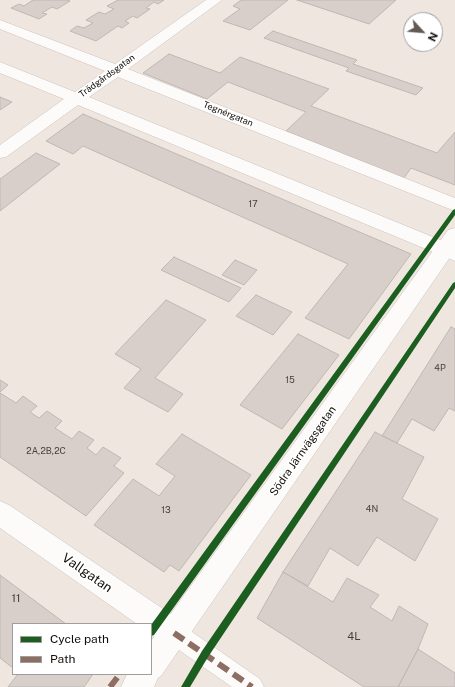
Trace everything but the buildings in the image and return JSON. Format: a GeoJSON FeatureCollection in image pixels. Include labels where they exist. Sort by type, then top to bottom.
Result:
{"type":"FeatureCollection","features":[{"type":"Feature","properties":{"kind":"street","name":"Trädgårdsgatan"},"geometry":{"type":"LineString","coordinates":[[0,153],[215,0]]}},
{"type":"Feature","properties":{"kind":"street","name":"Tegnérgatan"},"geometry":{"type":"LineString","coordinates":[[0,24],[455,205]]}},
{"type":"Feature","properties":{"kind":"street"},"geometry":{"type":"LineString","coordinates":[[0,67],[451,246]]}},
{"type":"Feature","properties":{"kind":"street","name":"Södra Järnvägsgatan"},"geometry":{"type":"LineString","coordinates":[[152,665],[451,246]]}},
{"type":"Feature","properties":{"kind":"street","name":"Vallgatan"},"geometry":{"type":"LineString","coordinates":[[0,513],[174,633]]}},
{"type":"Feature","properties":{"kind":"street"},"geometry":{"type":"LineString","coordinates":[[174,633],[252,687]]}},
{"type":"Feature","properties":{"kind":"street"},"geometry":{"type":"LineString","coordinates":[[136,687],[144,675]]}},
{"type":"Feature","properties":{"kind":"marked path"},"geometry":{"type":"LineString","coordinates":[[174,633],[252,687]]}},
{"type":"Feature","properties":{"kind":"marked path"},"geometry":{"type":"LineString","coordinates":[[110,687],[119,675]]}},
{"type":"Feature","properties":{"kind":"cycle path"},"geometry":{"type":"LineString","coordinates":[[152,631],[455,211]]}},
{"type":"Feature","properties":{"kind":"cycle path"},"geometry":{"type":"LineString","coordinates":[[185,687],[205,654],[455,284]]}}]}
